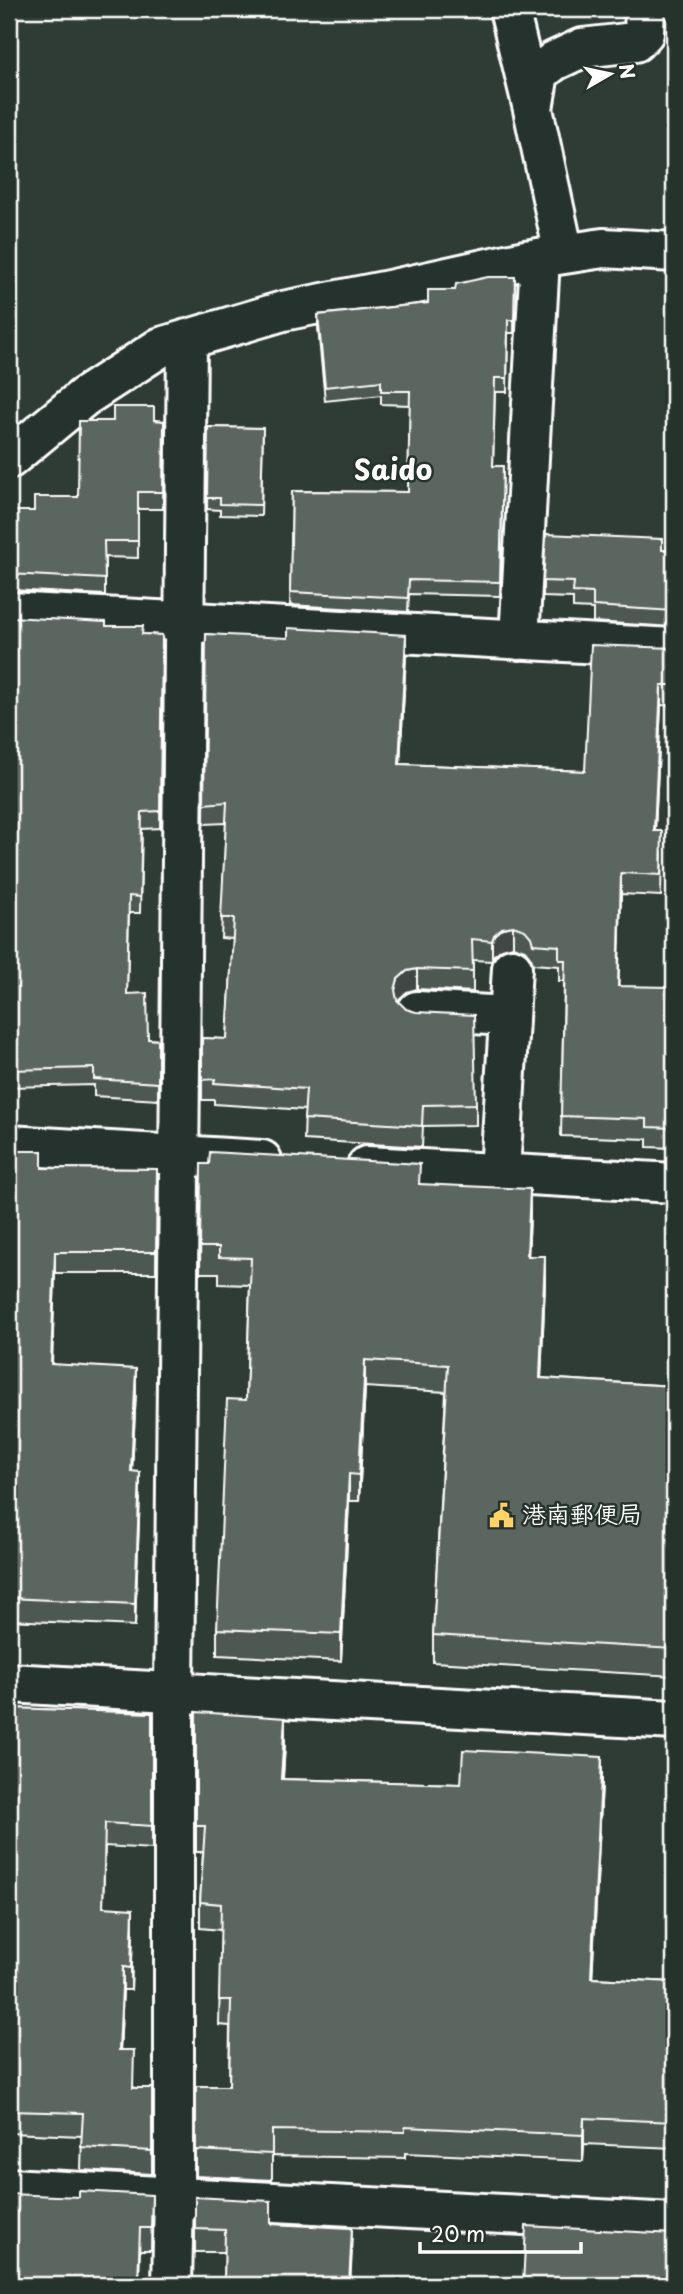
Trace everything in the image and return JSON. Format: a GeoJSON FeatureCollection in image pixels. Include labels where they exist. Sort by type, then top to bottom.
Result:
{"type":"FeatureCollection","features":[{"type":"Feature","properties":{"kind":"street"},"geometry":{"type":"LineString","coordinates":[[509,9],[533,109],[552,256],[519,640]]}},
{"type":"Feature","properties":{"kind":"street"},"geometry":{"type":"LineString","coordinates":[[533,109],[539,74],[554,61],[582,48],[635,42],[644,33],[645,9]]}},
{"type":"Feature","properties":{"kind":"street"},"geometry":{"type":"LineString","coordinates":[[9,459],[83,397],[161,347],[283,311],[552,256],[604,248],[674,252]]}},
{"type":"Feature","properties":{"kind":"street"},"geometry":{"type":"LineString","coordinates":[[172,2285],[174,1691],[187,339]]}},
{"type":"Feature","properties":{"kind":"street"},"geometry":{"type":"LineString","coordinates":[[9,612],[674,648]]}},
{"type":"Feature","properties":{"kind":"street"},"geometry":{"type":"LineString","coordinates":[[500,1173],[512,968]]}},
{"type":"Feature","properties":{"kind":"street"},"geometry":{"type":"LineString","coordinates":[[417,1012],[509,1016]]}},
{"type":"Feature","properties":{"kind":"street"},"geometry":{"type":"LineString","coordinates":[[9,1145],[291,1161]]}},
{"type":"Feature","properties":{"kind":"street"},"geometry":{"type":"LineString","coordinates":[[333,1164],[674,1183]]}},
{"type":"Feature","properties":{"kind":"street"},"geometry":{"type":"LineString","coordinates":[[9,1683],[674,1720]]}},
{"type":"Feature","properties":{"kind":"street"},"geometry":{"type":"LineString","coordinates":[[9,2188],[674,2223]]}},
{"type":"Feature","properties":{"kind":"building"},"geometry":{"type":"Polygon","coordinates":[[[488,277],[515,277],[514,320],[508,320],[507,378],[495,378],[493,466],[503,466],[500,582],[409,580],[408,598],[290,592],[292,491],[408,492],[410,391],[381,391],[381,381],[325,387],[318,315],[428,303],[428,290],[455,290],[456,284],[488,277]]]}},
{"type":"Feature","properties":{"kind":"building"},"geometry":{"type":"Polygon","coordinates":[[[113,407],[154,407],[154,420],[164,421],[163,492],[138,492],[138,541],[104,541],[105,579],[9,574],[9,511],[34,511],[34,497],[78,497],[79,421],[113,421],[113,407]]]}},
{"type":"Feature","properties":{"kind":"building"},"geometry":{"type":"Polygon","coordinates":[[[208,427],[263,428],[261,505],[220,504],[220,498],[207,498],[208,427]]]}},
{"type":"Feature","properties":{"kind":"building"},"geometry":{"type":"Polygon","coordinates":[[[546,534],[662,539],[662,550],[674,550],[674,611],[593,606],[593,593],[573,592],[574,582],[543,581],[546,534]]]}},
{"type":"Feature","properties":{"kind":"building"},"geometry":{"type":"Polygon","coordinates":[[[9,617],[106,622],[106,626],[143,626],[142,634],[162,635],[160,811],[142,812],[140,897],[129,896],[127,994],[147,993],[148,1039],[158,1040],[158,1083],[94,1079],[94,1068],[9,1070],[9,617]]]}},
{"type":"Feature","properties":{"kind":"building"},"geometry":{"type":"Polygon","coordinates":[[[288,628],[406,635],[399,764],[585,771],[591,645],[674,648],[674,685],[661,685],[654,831],[662,831],[661,875],[621,873],[618,986],[669,987],[669,996],[674,996],[674,1128],[647,1127],[647,1119],[561,1116],[565,960],[559,960],[559,946],[533,944],[525,930],[513,926],[502,928],[492,941],[472,939],[473,971],[407,971],[398,979],[395,990],[397,1000],[406,1009],[416,1012],[474,1015],[476,1104],[423,1105],[422,1126],[304,1119],[306,1089],[214,1083],[215,1079],[202,1080],[202,1038],[227,1039],[234,918],[221,918],[227,802],[204,804],[206,634],[288,638],[288,628]]]}},
{"type":"Feature","properties":{"kind":"building"},"geometry":{"type":"Polygon","coordinates":[[[9,1151],[42,1151],[42,1168],[157,1169],[156,1252],[55,1252],[51,1364],[136,1369],[131,1471],[140,1472],[135,1604],[9,1598],[9,1151]]]}},
{"type":"Feature","properties":{"kind":"building"},"geometry":{"type":"Polygon","coordinates":[[[210,1152],[420,1164],[419,1184],[530,1189],[527,1256],[545,1256],[540,1378],[674,1386],[674,1649],[433,1635],[448,1365],[365,1360],[359,1475],[349,1474],[341,1634],[217,1629],[227,1399],[246,1400],[251,1258],[219,1257],[219,1247],[200,1247],[201,1164],[209,1164],[210,1152]]]}},
{"type":"Feature","properties":{"kind":"building"},"geometry":{"type":"Polygon","coordinates":[[[9,1708],[152,1713],[152,1826],[105,1823],[103,1907],[133,1909],[131,1968],[123,1967],[119,2050],[134,2050],[133,2088],[152,2088],[152,2151],[81,2147],[83,2113],[9,2111],[9,1708]]]}},
{"type":"Feature","properties":{"kind":"building"},"geometry":{"type":"Polygon","coordinates":[[[196,1712],[285,1718],[281,1779],[461,1784],[463,1750],[602,1757],[591,1978],[674,1982],[674,2122],[584,2118],[583,2135],[405,2127],[405,2132],[272,2130],[272,2154],[196,2150],[196,2086],[229,2086],[231,2000],[219,2000],[221,1904],[200,1902],[205,1826],[196,1826],[196,1712]]]}},
{"type":"Feature","properties":{"kind":"building"},"geometry":{"type":"Polygon","coordinates":[[[79,2191],[152,2195],[151,2228],[140,2228],[138,2285],[9,2285],[9,2194],[79,2197],[79,2191]]]}},
{"type":"Feature","properties":{"kind":"building"},"geometry":{"type":"Polygon","coordinates":[[[195,2197],[271,2201],[271,2224],[352,2228],[349,2285],[224,2285],[225,2230],[195,2229],[195,2197]]]}},
{"type":"Feature","properties":{"kind":"building"},"geometry":{"type":"Polygon","coordinates":[[[526,2226],[674,2234],[674,2283],[582,2278],[581,2285],[523,2285],[526,2226]]]}},
{"type":"Feature","properties":{"kind":"place","name":"港南郵便局"},"geometry":{"type":"Point","coordinates":[502,1515]}},
{"type":"Feature","properties":{"kind":"district","name":"Saido"},"geometry":{"type":"Point","coordinates":[393,470]}}]}
